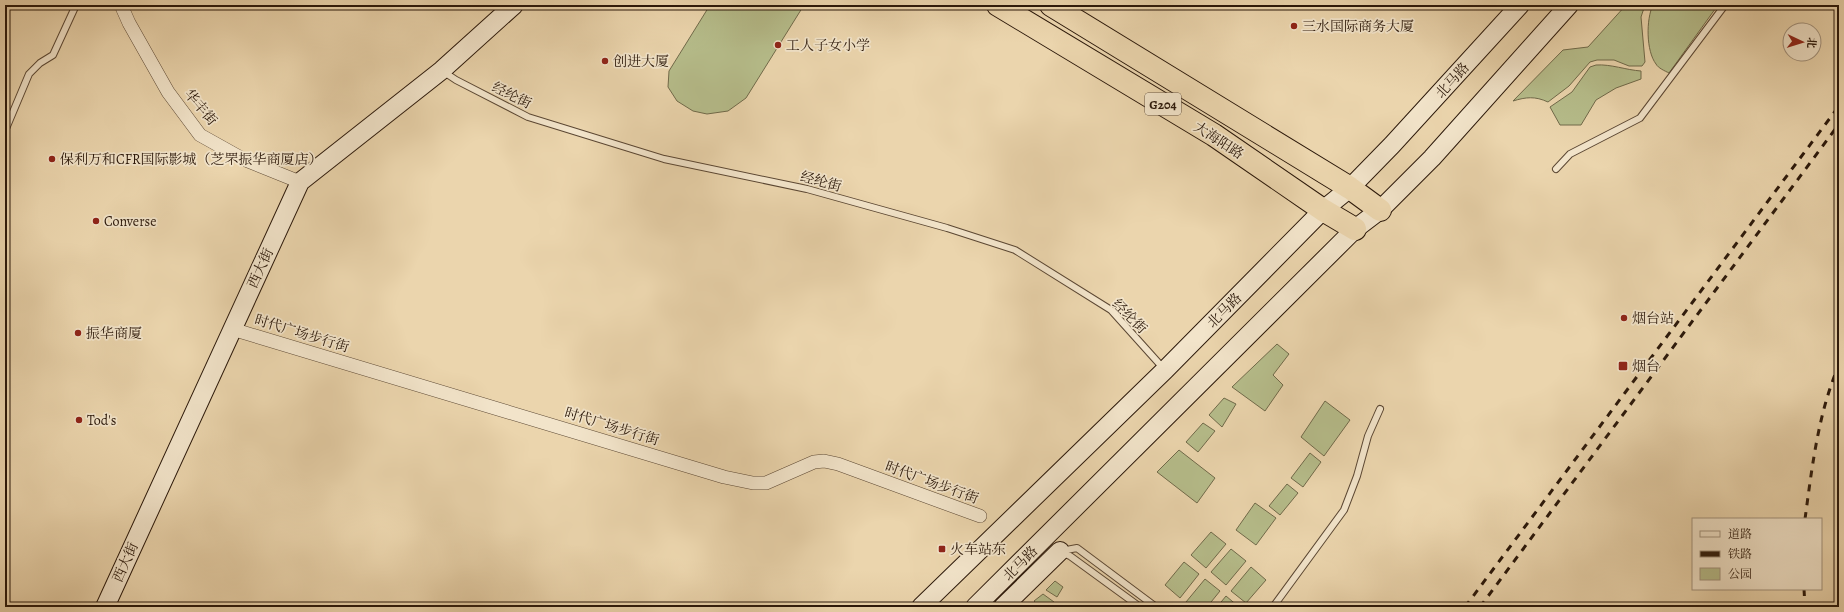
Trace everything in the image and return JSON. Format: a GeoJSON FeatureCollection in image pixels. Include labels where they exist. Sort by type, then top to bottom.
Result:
{"type":"FeatureCollection","features":[{"type":"Feature","properties":{"kind":"highway","name":"大海阳路"},"geometry":{"type":"LineString","coordinates":[[998,5],[1214,135],[1323,210],[1355,229]]}},
{"type":"Feature","properties":{"kind":"highway","name":"大海阳路"},"geometry":{"type":"LineString","coordinates":[[1051,5],[1350,188],[1380,210]]}},
{"type":"Feature","properties":{"kind":"main road","name":"西大街"},"geometry":{"type":"LineString","coordinates":[[105,607],[300,182],[442,70],[514,5]]}},
{"type":"Feature","properties":{"kind":"main road","name":"北马路"},"geometry":{"type":"LineString","coordinates":[[921,607],[1165,370],[1323,210],[1350,188],[1392,145],[1520,5]]}},
{"type":"Feature","properties":{"kind":"main road","name":"北马路"},"geometry":{"type":"LineString","coordinates":[[975,607],[1355,229],[1380,210],[1432,158],[1569,5]]}},
{"type":"Feature","properties":{"kind":"main road"},"geometry":{"type":"LineString","coordinates":[[1003,607],[1060,551]]}},
{"type":"Feature","properties":{"kind":"street","name":"华丰街"},"geometry":{"type":"LineString","coordinates":[[121,5],[129,23],[168,92],[200,134],[243,159],[300,182]]}},
{"type":"Feature","properties":{"kind":"street","name":"时代广场步行街"},"geometry":{"type":"LineString","coordinates":[[232,329],[724,477],[753,483],[766,483],[814,462],[824,461],[838,464],[980,516]]}},
{"type":"Feature","properties":{"kind":"lane"},"geometry":{"type":"LineString","coordinates":[[5,131],[29,74],[40,63],[53,55],[76,5]]}},
{"type":"Feature","properties":{"kind":"lane"},"geometry":{"type":"LineString","coordinates":[[1556,169],[1570,154],[1640,118],[1725,5]]}},
{"type":"Feature","properties":{"kind":"lane","name":"经纶街"},"geometry":{"type":"LineString","coordinates":[[442,70],[456,80],[528,117],[664,158],[807,189],[947,228],[1016,250],[1111,310],[1165,370]]}},
{"type":"Feature","properties":{"kind":"lane"},"geometry":{"type":"LineString","coordinates":[[1273,607],[1344,510],[1368,436],[1380,409]]}},
{"type":"Feature","properties":{"kind":"lane"},"geometry":{"type":"LineString","coordinates":[[1060,551],[1077,548],[1156,607]]}},
{"type":"Feature","properties":{"kind":"lane"},"geometry":{"type":"LineString","coordinates":[[1060,551],[1070,556],[1140,607]]}},
{"type":"Feature","properties":{"kind":"green space"},"geometry":{"type":"Polygon","coordinates":[[[710,5],[804,5],[746,98],[728,111],[707,114],[693,111],[677,101],[668,87],[669,71],[710,5]]]}},
{"type":"Feature","properties":{"kind":"green space"},"geometry":{"type":"Polygon","coordinates":[[[1626,5],[1645,5],[1641,17],[1645,62],[1642,66],[1629,66],[1614,60],[1597,60],[1590,62],[1569,86],[1548,102],[1530,98],[1513,101],[1563,50],[1588,47],[1626,5]]]}},
{"type":"Feature","properties":{"kind":"green space"},"geometry":{"type":"Polygon","coordinates":[[[1653,5],[1718,5],[1669,73],[1657,65],[1650,51],[1648,26],[1653,5]]]}},
{"type":"Feature","properties":{"kind":"green space"},"geometry":{"type":"Polygon","coordinates":[[[1596,65],[1607,65],[1641,71],[1641,79],[1616,88],[1596,100],[1581,125],[1560,125],[1550,107],[1572,92],[1590,67],[1596,65]]]}},
{"type":"Feature","properties":{"kind":"green space"},"geometry":{"type":"Polygon","coordinates":[[[1277,344],[1289,354],[1273,375],[1283,385],[1265,411],[1232,387],[1277,344]]]}},
{"type":"Feature","properties":{"kind":"green space"},"geometry":{"type":"Polygon","coordinates":[[[1224,398],[1236,404],[1222,427],[1209,415],[1224,398]]]}},
{"type":"Feature","properties":{"kind":"green space"},"geometry":{"type":"Polygon","coordinates":[[[1325,401],[1350,420],[1324,456],[1301,437],[1325,401]]]}},
{"type":"Feature","properties":{"kind":"green space"},"geometry":{"type":"Polygon","coordinates":[[[1203,423],[1215,431],[1198,452],[1186,442],[1203,423]]]}},
{"type":"Feature","properties":{"kind":"green space"},"geometry":{"type":"Polygon","coordinates":[[[1179,450],[1215,478],[1197,503],[1157,472],[1179,450]]]}},
{"type":"Feature","properties":{"kind":"green space"},"geometry":{"type":"Polygon","coordinates":[[[1310,453],[1321,462],[1303,487],[1291,478],[1310,453]]]}},
{"type":"Feature","properties":{"kind":"green space"},"geometry":{"type":"Polygon","coordinates":[[[1287,484],[1298,493],[1280,515],[1269,506],[1287,484]]]}},
{"type":"Feature","properties":{"kind":"green space"},"geometry":{"type":"Polygon","coordinates":[[[1255,503],[1276,518],[1256,545],[1236,530],[1255,503]]]}},
{"type":"Feature","properties":{"kind":"green space"},"geometry":{"type":"Polygon","coordinates":[[[1211,532],[1226,544],[1206,568],[1191,555],[1211,532]]]}},
{"type":"Feature","properties":{"kind":"green space"},"geometry":{"type":"Polygon","coordinates":[[[1231,549],[1246,561],[1226,585],[1211,572],[1231,549]]]}},
{"type":"Feature","properties":{"kind":"green space"},"geometry":{"type":"Polygon","coordinates":[[[1184,562],[1199,574],[1180,598],[1165,585],[1184,562]]]}},
{"type":"Feature","properties":{"kind":"green space"},"geometry":{"type":"Polygon","coordinates":[[[1251,567],[1266,580],[1246,603],[1231,591],[1251,567]]]}},
{"type":"Feature","properties":{"kind":"green space"},"geometry":{"type":"Polygon","coordinates":[[[1205,579],[1220,591],[1207,607],[1191,607],[1186,602],[1205,579]]]}},
{"type":"Feature","properties":{"kind":"green space"},"geometry":{"type":"Polygon","coordinates":[[[1055,581],[1063,587],[1057,597],[1046,590],[1055,581]]]}},
{"type":"Feature","properties":{"kind":"green space"},"geometry":{"type":"Polygon","coordinates":[[[1043,594],[1054,602],[1049,607],[1040,607],[1034,601],[1043,594]]]}},
{"type":"Feature","properties":{"kind":"green space"},"geometry":{"type":"Polygon","coordinates":[[[1226,596],[1239,607],[1217,607],[1226,596]]]}},
{"type":"Feature","properties":{"kind":"railway"},"geometry":{"type":"LineString","coordinates":[[1465,607],[1839,106]]}},
{"type":"Feature","properties":{"kind":"railway"},"geometry":{"type":"LineString","coordinates":[[1480,607],[1839,124]]}},
{"type":"Feature","properties":{"kind":"railway"},"geometry":{"type":"LineString","coordinates":[[1805,518],[1813,461],[1821,421],[1839,365]]}},
{"type":"Feature","properties":{"kind":"railway"},"geometry":{"type":"LineString","coordinates":[[1804,590],[1805,607]]}},
{"type":"Feature","properties":{"kind":"place","name":"三水国际商务大厦"},"geometry":{"type":"Point","coordinates":[1294,26]}},
{"type":"Feature","properties":{"kind":"place","name":"工人子女小学"},"geometry":{"type":"Point","coordinates":[778,45]}},
{"type":"Feature","properties":{"kind":"place","name":"创进大厦"},"geometry":{"type":"Point","coordinates":[605,61]}},
{"type":"Feature","properties":{"kind":"place","name":"保利万和CFR国际影城（芝罘振华商厦店）"},"geometry":{"type":"Point","coordinates":[52,159]}},
{"type":"Feature","properties":{"kind":"place","name":"Converse"},"geometry":{"type":"Point","coordinates":[96,221]}},
{"type":"Feature","properties":{"kind":"place","name":"烟台站"},"geometry":{"type":"Point","coordinates":[1624,318]}},
{"type":"Feature","properties":{"kind":"place","name":"振华商厦"},"geometry":{"type":"Point","coordinates":[78,333]}},
{"type":"Feature","properties":{"kind":"place","name":"烟台"},"geometry":{"type":"Point","coordinates":[1623,366]}},
{"type":"Feature","properties":{"kind":"place","name":"Tod's"},"geometry":{"type":"Point","coordinates":[79,420]}},
{"type":"Feature","properties":{"kind":"place","name":"火车站东"},"geometry":{"type":"Point","coordinates":[942,549]}}]}
